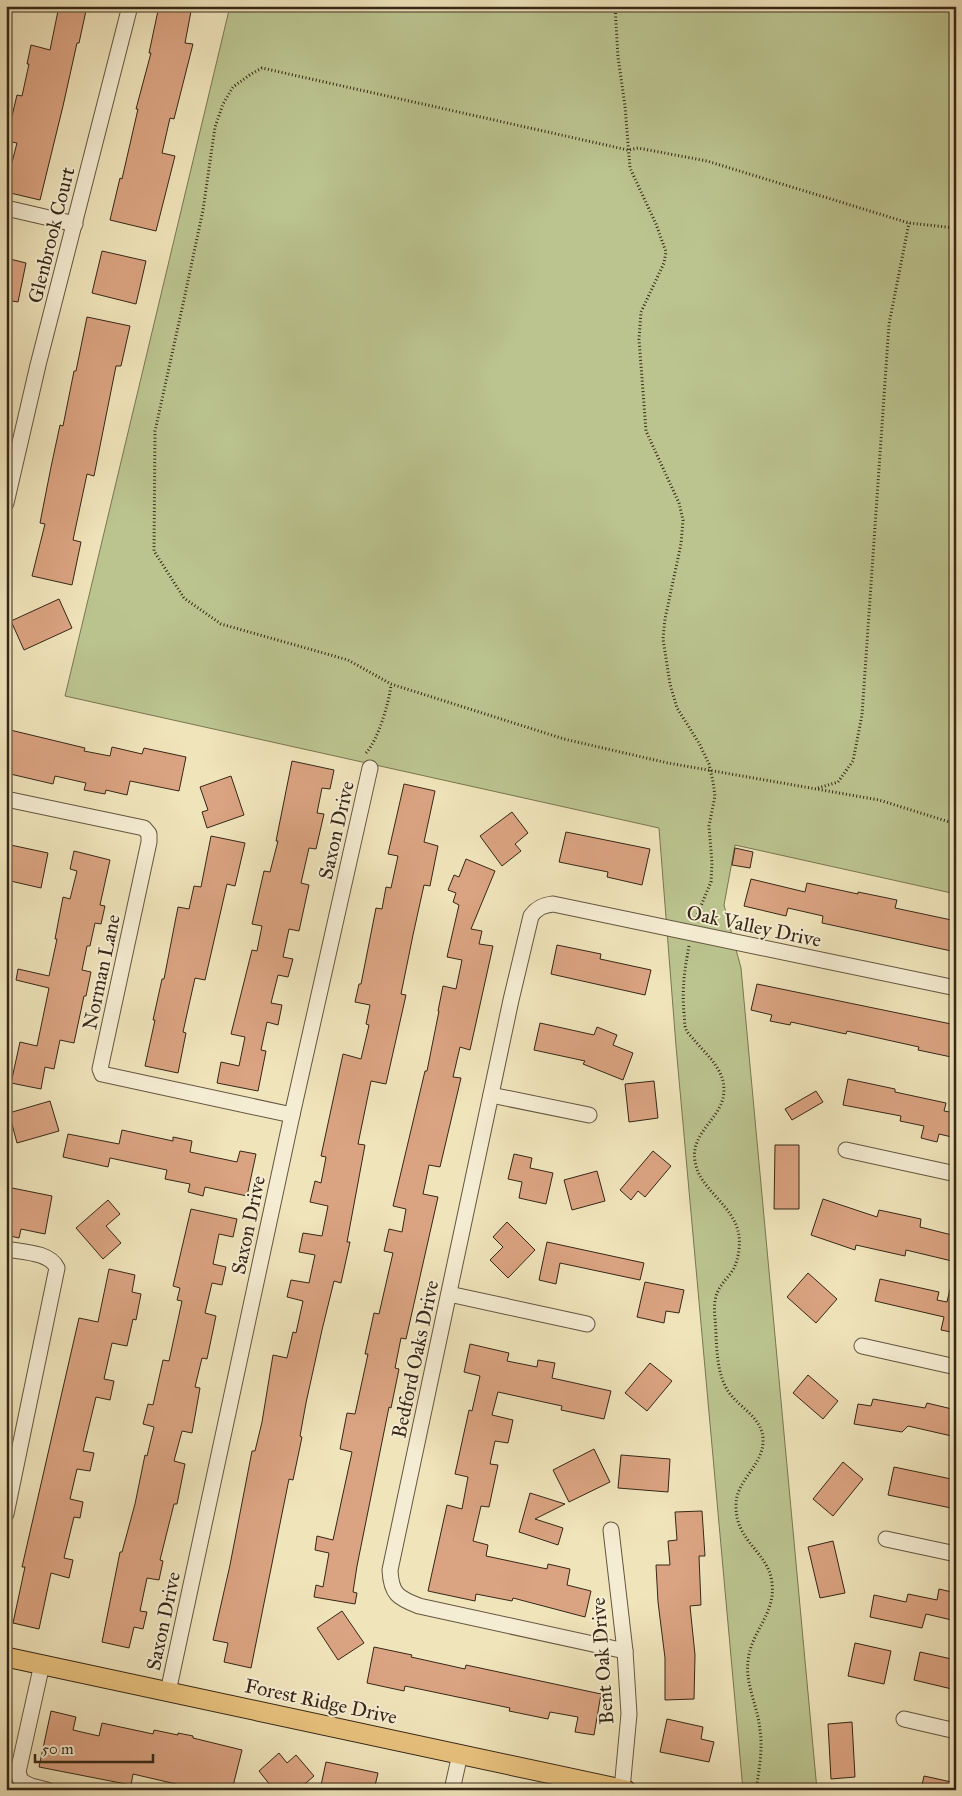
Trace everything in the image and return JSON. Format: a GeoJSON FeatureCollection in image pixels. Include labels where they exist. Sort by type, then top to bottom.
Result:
{"type":"FeatureCollection","features":[{"type":"Feature","properties":{"kind":"main road","name":"Forest Ridge Drive"},"geometry":{"type":"LineString","coordinates":[[6,1657],[624,1789]]}},
{"type":"Feature","properties":{"kind":"street","name":"Glenbrook Court"},"geometry":{"type":"LineString","coordinates":[[6,503],[38,365],[130,6]]}},
{"type":"Feature","properties":{"kind":"street"},"geometry":{"type":"LineString","coordinates":[[6,208],[75,224]]}},
{"type":"Feature","properties":{"kind":"street","name":"Saxon Drive"},"geometry":{"type":"LineString","coordinates":[[168,1692],[292,1115],[370,768]]}},
{"type":"Feature","properties":{"kind":"street","name":"Norman Lane"},"geometry":{"type":"LineString","coordinates":[[6,799],[144,828],[149,834],[149,842],[100,1069],[102,1074],[292,1115]]}},
{"type":"Feature","properties":{"kind":"street","name":"Oak Valley Drive"},"geometry":{"type":"LineString","coordinates":[[544,905],[553,904],[956,988]]}},
{"type":"Feature","properties":{"kind":"street","name":"Bedford Oaks Drive"},"geometry":{"type":"LineString","coordinates":[[544,905],[531,916],[511,1000],[390,1570],[390,1584],[403,1600],[418,1606],[625,1651]]}},
{"type":"Feature","properties":{"kind":"street"},"geometry":{"type":"LineString","coordinates":[[491,1095],[589,1115]]}},
{"type":"Feature","properties":{"kind":"street"},"geometry":{"type":"LineString","coordinates":[[846,1150],[956,1174]]}},
{"type":"Feature","properties":{"kind":"street"},"geometry":{"type":"LineString","coordinates":[[6,1249],[46,1257],[55,1262],[57,1268],[6,1514]]}},
{"type":"Feature","properties":{"kind":"street"},"geometry":{"type":"LineString","coordinates":[[449,1294],[587,1324]]}},
{"type":"Feature","properties":{"kind":"street"},"geometry":{"type":"LineString","coordinates":[[862,1346],[956,1367]]}},
{"type":"Feature","properties":{"kind":"street","name":"Bent Oak Drive"},"geometry":{"type":"LineString","coordinates":[[612,1530],[625,1651],[629,1714],[624,1789]]}},
{"type":"Feature","properties":{"kind":"street"},"geometry":{"type":"LineString","coordinates":[[886,1539],[956,1554]]}},
{"type":"Feature","properties":{"kind":"street"},"geometry":{"type":"LineString","coordinates":[[42,1664],[18,1772],[21,1781],[47,1790]]}},
{"type":"Feature","properties":{"kind":"street"},"geometry":{"type":"LineString","coordinates":[[904,1719],[956,1731]]}},
{"type":"Feature","properties":{"kind":"street"},"geometry":{"type":"LineString","coordinates":[[452,1790],[460,1754]]}},
{"type":"Feature","properties":{"kind":"path"},"geometry":{"type":"LineString","coordinates":[[615,6],[618,58],[625,106],[630,168],[656,224],[666,252],[664,263],[641,312],[639,339],[646,431],[678,503],[683,520],[681,544],[665,619],[663,639],[670,684],[677,708],[699,743],[710,770],[714,796],[709,826],[712,863],[711,882],[695,916],[682,980],[686,1030],[718,1068],[723,1080],[724,1092],[721,1105],[699,1135],[695,1145],[695,1160],[700,1177],[732,1215],[738,1232],[739,1250],[734,1268],[718,1290],[715,1300],[718,1357],[727,1390],[754,1417],[760,1427],[763,1439],[762,1451],[758,1462],[740,1486],[736,1504],[737,1522],[745,1538],[767,1565],[772,1581],[773,1598],[768,1614],[750,1646],[747,1665],[761,1730],[760,1762],[756,1790]]}},
{"type":"Feature","properties":{"kind":"path"},"geometry":{"type":"LineString","coordinates":[[956,228],[910,223],[707,161],[638,148],[628,150],[262,68],[234,87],[223,104],[215,127],[195,248],[154,431],[154,551],[184,598],[221,624],[348,660],[391,684],[564,739],[668,763],[879,800],[956,824]]}},
{"type":"Feature","properties":{"kind":"path"},"geometry":{"type":"LineString","coordinates":[[817,788],[838,782],[853,760],[862,715],[888,324],[910,223]]}},
{"type":"Feature","properties":{"kind":"path"},"geometry":{"type":"LineString","coordinates":[[370,768],[356,765],[359,758],[368,751],[375,738],[388,703],[391,684]]}},
{"type":"Feature","properties":{"kind":"green space"},"geometry":{"type":"Polygon","coordinates":[[[230,6],[956,6],[956,894],[735,845],[724,905],[741,968],[817,1790],[743,1790],[676,1046],[659,828],[65,696],[230,6]]]}},
{"type":"Feature","properties":{"kind":"building"},"geometry":{"type":"Polygon","coordinates":[[[59,6],[87,6],[40,200],[6,192],[6,173],[9,174],[17,143],[6,141],[6,119],[11,120],[17,95],[22,96],[31,45],[50,50],[59,6]]]}},
{"type":"Feature","properties":{"kind":"building"},"geometry":{"type":"Polygon","coordinates":[[[159,6],[192,6],[185,43],[193,44],[174,119],[170,118],[162,153],[175,156],[156,231],[110,220],[120,178],[122,179],[138,109],[136,109],[151,53],[149,53],[159,6]]]}},
{"type":"Feature","properties":{"kind":"building"},"geometry":{"type":"Polygon","coordinates":[[[102,251],[146,261],[136,304],[92,293],[102,251]]]}},
{"type":"Feature","properties":{"kind":"building"},"geometry":{"type":"Polygon","coordinates":[[[6,258],[26,263],[18,302],[6,300],[6,258]]]}},
{"type":"Feature","properties":{"kind":"building"},"geometry":{"type":"Polygon","coordinates":[[[87,317],[130,326],[121,366],[116,366],[94,476],[87,474],[73,540],[81,542],[72,585],[32,576],[45,524],[40,523],[51,467],[60,425],[63,426],[87,317]]]}},
{"type":"Feature","properties":{"kind":"building"},"geometry":{"type":"Polygon","coordinates":[[[59,599],[72,628],[24,650],[11,621],[59,599]]]}},
{"type":"Feature","properties":{"kind":"building"},"geometry":{"type":"Polygon","coordinates":[[[6,729],[85,748],[84,751],[110,756],[112,747],[142,754],[144,748],[186,757],[179,791],[130,781],[127,795],[106,790],[105,794],[84,790],[86,783],[55,776],[53,784],[6,773],[6,729]]]}},
{"type":"Feature","properties":{"kind":"building"},"geometry":{"type":"Polygon","coordinates":[[[292,761],[334,770],[330,789],[322,788],[317,813],[324,814],[316,849],[309,848],[301,883],[309,885],[299,931],[289,929],[283,957],[293,959],[288,977],[278,975],[271,1003],[282,1005],[278,1025],[267,1022],[261,1050],[266,1051],[258,1091],[217,1083],[221,1062],[239,1066],[245,1037],[231,1034],[252,950],[257,951],[262,926],[252,924],[264,871],[270,872],[278,841],[276,841],[292,761]]]}},
{"type":"Feature","properties":{"kind":"building"},"geometry":{"type":"Polygon","coordinates":[[[231,776],[244,815],[207,828],[202,812],[208,810],[200,787],[231,776]]]}},
{"type":"Feature","properties":{"kind":"building"},"geometry":{"type":"Polygon","coordinates":[[[404,784],[435,791],[424,842],[438,846],[430,886],[424,885],[413,935],[401,994],[406,995],[386,1084],[371,1081],[358,1144],[365,1145],[347,1242],[350,1242],[341,1283],[334,1281],[322,1330],[306,1403],[300,1436],[302,1437],[293,1480],[289,1479],[251,1668],[224,1662],[228,1643],[213,1640],[252,1451],[255,1451],[262,1422],[273,1355],[287,1358],[293,1332],[296,1333],[303,1301],[287,1297],[291,1280],[309,1283],[315,1255],[299,1252],[303,1233],[322,1236],[328,1206],[310,1202],[315,1181],[321,1183],[326,1157],[321,1156],[343,1054],[361,1059],[369,1025],[366,1024],[370,1005],[355,1002],[359,984],[361,984],[376,908],[382,909],[386,887],[391,888],[398,856],[388,854],[404,784]]]}},
{"type":"Feature","properties":{"kind":"building"},"geometry":{"type":"Polygon","coordinates":[[[512,812],[528,833],[515,844],[521,851],[502,866],[480,836],[512,812]]]}},
{"type":"Feature","properties":{"kind":"building"},"geometry":{"type":"Polygon","coordinates":[[[566,832],[650,849],[642,885],[607,877],[608,872],[559,862],[566,832]]]}},
{"type":"Feature","properties":{"kind":"building"},"geometry":{"type":"Polygon","coordinates":[[[211,836],[245,843],[235,886],[227,884],[205,980],[195,978],[183,1032],[186,1033],[178,1073],[145,1066],[155,1020],[153,1020],[162,979],[164,979],[178,907],[189,909],[194,886],[201,887],[211,836]]]}},
{"type":"Feature","properties":{"kind":"building"},"geometry":{"type":"Polygon","coordinates":[[[6,844],[48,853],[41,888],[6,880],[6,844]]]}},
{"type":"Feature","properties":{"kind":"building"},"geometry":{"type":"Polygon","coordinates":[[[735,848],[753,852],[750,868],[732,865],[735,848]]]}},
{"type":"Feature","properties":{"kind":"building"},"geometry":{"type":"Polygon","coordinates":[[[74,851],[110,860],[100,905],[105,906],[101,924],[95,923],[90,946],[87,946],[82,970],[91,972],[74,1043],[60,1040],[54,1069],[45,1067],[41,1089],[11,1083],[20,1042],[37,1046],[49,988],[16,980],[18,969],[49,976],[63,897],[70,899],[77,871],[70,869],[74,851]]]}},
{"type":"Feature","properties":{"kind":"building"},"geometry":{"type":"Polygon","coordinates":[[[466,859],[495,871],[471,929],[482,931],[479,944],[493,946],[470,1050],[460,1047],[453,1077],[461,1078],[440,1167],[429,1165],[423,1194],[438,1197],[406,1339],[401,1338],[395,1368],[399,1369],[391,1408],[389,1407],[357,1566],[353,1592],[357,1593],[355,1604],[314,1597],[316,1585],[323,1587],[329,1553],[315,1550],[317,1536],[333,1540],[352,1452],[340,1449],[347,1413],[355,1414],[368,1354],[365,1354],[374,1313],[379,1314],[393,1253],[384,1251],[389,1229],[402,1232],[406,1209],[393,1206],[425,1071],[427,1071],[443,986],[456,989],[462,960],[447,957],[459,905],[453,902],[456,893],[448,890],[454,875],[459,877],[466,859]]]}},
{"type":"Feature","properties":{"kind":"building"},"geometry":{"type":"Polygon","coordinates":[[[751,879],[805,892],[807,883],[858,894],[858,892],[897,900],[895,908],[956,921],[956,952],[822,923],[823,916],[788,908],[786,916],[744,906],[751,879]]]}},
{"type":"Feature","properties":{"kind":"building"},"geometry":{"type":"Polygon","coordinates":[[[557,945],[601,954],[600,959],[651,970],[645,995],[551,974],[557,945]]]}},
{"type":"Feature","properties":{"kind":"building"},"geometry":{"type":"Polygon","coordinates":[[[757,984],[956,1025],[956,1058],[918,1050],[919,1047],[847,1031],[846,1034],[791,1022],[790,1025],[770,1021],[772,1015],[751,1010],[757,984]]]}},
{"type":"Feature","properties":{"kind":"building"},"geometry":{"type":"Polygon","coordinates":[[[540,1023],[594,1035],[597,1027],[617,1035],[613,1045],[633,1053],[623,1080],[583,1064],[585,1061],[534,1050],[540,1023]]]}},
{"type":"Feature","properties":{"kind":"building"},"geometry":{"type":"Polygon","coordinates":[[[848,1079],[946,1103],[944,1111],[956,1113],[956,1138],[939,1134],[937,1142],[921,1138],[924,1126],[900,1121],[901,1116],[843,1105],[848,1079]]]}},
{"type":"Feature","properties":{"kind":"building"},"geometry":{"type":"Polygon","coordinates":[[[654,1081],[658,1118],[629,1122],[625,1084],[654,1081]]]}},
{"type":"Feature","properties":{"kind":"building"},"geometry":{"type":"Polygon","coordinates":[[[816,1091],[823,1102],[792,1120],[785,1109],[816,1091]]]}},
{"type":"Feature","properties":{"kind":"building"},"geometry":{"type":"Polygon","coordinates":[[[50,1101],[59,1131],[17,1143],[9,1113],[50,1101]]]}},
{"type":"Feature","properties":{"kind":"building"},"geometry":{"type":"Polygon","coordinates":[[[122,1130],[173,1141],[173,1137],[192,1141],[190,1152],[237,1162],[240,1151],[256,1154],[247,1196],[205,1187],[203,1196],[188,1192],[190,1184],[165,1179],[167,1170],[110,1158],[108,1167],[63,1157],[68,1134],[119,1144],[122,1130]]]}},
{"type":"Feature","properties":{"kind":"building"},"geometry":{"type":"Polygon","coordinates":[[[775,1145],[799,1145],[799,1209],[774,1209],[775,1145]]]}},
{"type":"Feature","properties":{"kind":"building"},"geometry":{"type":"Polygon","coordinates":[[[653,1151],[671,1166],[645,1197],[638,1191],[631,1200],[620,1190],[653,1151]]]}},
{"type":"Feature","properties":{"kind":"building"},"geometry":{"type":"Polygon","coordinates":[[[514,1154],[532,1158],[530,1168],[553,1173],[546,1204],[519,1198],[522,1182],[508,1179],[514,1154]]]}},
{"type":"Feature","properties":{"kind":"building"},"geometry":{"type":"Polygon","coordinates":[[[597,1171],[605,1201],[572,1210],[564,1180],[597,1171]]]}},
{"type":"Feature","properties":{"kind":"building"},"geometry":{"type":"Polygon","coordinates":[[[12,1188],[52,1196],[45,1234],[21,1229],[19,1238],[6,1235],[6,1216],[12,1188]]]}},
{"type":"Feature","properties":{"kind":"building"},"geometry":{"type":"Polygon","coordinates":[[[823,1199],[877,1217],[879,1210],[921,1219],[920,1227],[956,1236],[956,1262],[906,1250],[905,1256],[856,1245],[855,1250],[811,1235],[823,1199]]]}},
{"type":"Feature","properties":{"kind":"building"},"geometry":{"type":"Polygon","coordinates":[[[108,1200],[120,1214],[106,1226],[121,1243],[103,1259],[76,1228],[108,1200]]]}},
{"type":"Feature","properties":{"kind":"building"},"geometry":{"type":"Polygon","coordinates":[[[191,1209],[237,1219],[233,1237],[219,1234],[213,1264],[226,1267],[222,1285],[212,1283],[205,1313],[216,1316],[207,1359],[202,1358],[195,1387],[200,1388],[192,1433],[182,1431],[174,1461],[185,1464],[177,1504],[174,1504],[160,1560],[163,1561],[159,1580],[147,1578],[140,1611],[147,1612],[143,1629],[134,1627],[129,1648],[102,1642],[120,1552],[122,1552],[135,1504],[145,1455],[147,1456],[154,1427],[143,1424],[148,1404],[153,1405],[163,1360],[169,1361],[182,1301],[177,1300],[180,1288],[173,1286],[191,1209]]]}},
{"type":"Feature","properties":{"kind":"building"},"geometry":{"type":"Polygon","coordinates":[[[507,1222],[535,1250],[508,1278],[490,1260],[503,1247],[493,1237],[507,1222]]]}},
{"type":"Feature","properties":{"kind":"building"},"geometry":{"type":"Polygon","coordinates":[[[547,1242],[644,1263],[640,1280],[560,1263],[556,1284],[539,1280],[547,1242]]]}},
{"type":"Feature","properties":{"kind":"building"},"geometry":{"type":"Polygon","coordinates":[[[109,1269],[135,1275],[132,1292],[141,1294],[136,1320],[133,1319],[127,1346],[112,1343],[104,1379],[114,1381],[110,1400],[96,1397],[83,1451],[94,1453],[90,1471],[77,1469],[70,1499],[83,1502],[80,1518],[74,1517],[64,1558],[73,1560],[69,1578],[51,1573],[39,1629],[13,1623],[25,1567],[22,1567],[79,1318],[98,1322],[109,1269]]]}},
{"type":"Feature","properties":{"kind":"building"},"geometry":{"type":"Polygon","coordinates":[[[808,1273],[837,1299],[816,1323],[787,1297],[808,1273]]]}},
{"type":"Feature","properties":{"kind":"building"},"geometry":{"type":"Polygon","coordinates":[[[880,1279],[939,1292],[937,1300],[947,1302],[950,1289],[956,1290],[956,1333],[941,1330],[944,1317],[875,1301],[880,1279]]]}},
{"type":"Feature","properties":{"kind":"building"},"geometry":{"type":"Polygon","coordinates":[[[645,1282],[684,1290],[679,1313],[666,1311],[664,1323],[637,1317],[645,1282]]]}},
{"type":"Feature","properties":{"kind":"building"},"geometry":{"type":"Polygon","coordinates":[[[470,1344],[509,1353],[507,1361],[537,1367],[538,1360],[555,1363],[552,1378],[611,1391],[604,1419],[561,1410],[562,1406],[498,1392],[492,1415],[513,1420],[508,1443],[495,1441],[490,1464],[498,1465],[489,1507],[481,1506],[473,1541],[488,1545],[486,1556],[547,1569],[548,1564],[570,1569],[567,1585],[591,1591],[585,1617],[513,1598],[512,1601],[476,1594],[475,1601],[428,1591],[447,1505],[462,1509],[468,1477],[455,1474],[469,1410],[472,1411],[480,1376],[464,1372],[470,1344]]]}},
{"type":"Feature","properties":{"kind":"building"},"geometry":{"type":"Polygon","coordinates":[[[650,1363],[672,1381],[647,1411],[625,1393],[650,1363]]]}},
{"type":"Feature","properties":{"kind":"building"},"geometry":{"type":"Polygon","coordinates":[[[808,1375],[838,1401],[823,1419],[793,1393],[808,1375]]]}},
{"type":"Feature","properties":{"kind":"building"},"geometry":{"type":"Polygon","coordinates":[[[873,1399],[925,1408],[927,1403],[956,1410],[956,1437],[908,1426],[902,1432],[854,1424],[858,1404],[871,1406],[873,1399]]]}},
{"type":"Feature","properties":{"kind":"building"},"geometry":{"type":"Polygon","coordinates":[[[594,1449],[610,1482],[569,1502],[553,1470],[594,1449]]]}},
{"type":"Feature","properties":{"kind":"building"},"geometry":{"type":"Polygon","coordinates":[[[621,1455],[670,1459],[668,1492],[618,1488],[621,1455]]]}},
{"type":"Feature","properties":{"kind":"building"},"geometry":{"type":"Polygon","coordinates":[[[843,1462],[863,1479],[833,1516],[813,1499],[843,1462]]]}},
{"type":"Feature","properties":{"kind":"building"},"geometry":{"type":"Polygon","coordinates":[[[894,1467],[956,1480],[956,1509],[888,1495],[894,1467]]]}},
{"type":"Feature","properties":{"kind":"building"},"geometry":{"type":"Polygon","coordinates":[[[530,1493],[565,1504],[535,1519],[563,1528],[558,1545],[519,1532],[530,1493]]]}},
{"type":"Feature","properties":{"kind":"building"},"geometry":{"type":"Polygon","coordinates":[[[702,1511],[705,1556],[699,1556],[701,1605],[690,1606],[695,1655],[694,1699],[665,1700],[665,1658],[658,1602],[656,1565],[670,1565],[668,1541],[677,1540],[675,1512],[702,1511]]]}},
{"type":"Feature","properties":{"kind":"building"},"geometry":{"type":"Polygon","coordinates":[[[833,1541],[845,1593],[820,1598],[808,1547],[833,1541]]]}},
{"type":"Feature","properties":{"kind":"building"},"geometry":{"type":"Polygon","coordinates":[[[939,1589],[956,1593],[956,1621],[926,1614],[922,1628],[870,1617],[874,1595],[906,1602],[908,1594],[937,1600],[939,1589]]]}},
{"type":"Feature","properties":{"kind":"building"},"geometry":{"type":"Polygon","coordinates":[[[342,1611],[364,1643],[338,1660],[317,1628],[342,1611]]]}},
{"type":"Feature","properties":{"kind":"building"},"geometry":{"type":"Polygon","coordinates":[[[855,1643],[891,1651],[884,1684],[848,1676],[855,1643]]]}},
{"type":"Feature","properties":{"kind":"building"},"geometry":{"type":"Polygon","coordinates":[[[374,1647],[465,1669],[466,1665],[601,1694],[594,1735],[575,1732],[578,1717],[550,1712],[548,1719],[509,1711],[510,1708],[405,1686],[404,1691],[367,1683],[374,1647]]]}},
{"type":"Feature","properties":{"kind":"building"},"geometry":{"type":"Polygon","coordinates":[[[920,1652],[956,1660],[956,1690],[914,1680],[920,1652]]]}},
{"type":"Feature","properties":{"kind":"building"},"geometry":{"type":"Polygon","coordinates":[[[51,1711],[76,1717],[73,1730],[99,1736],[102,1723],[153,1734],[154,1730],[178,1735],[178,1733],[242,1750],[232,1790],[193,1790],[193,1788],[133,1774],[131,1785],[39,1767],[51,1711]]]}},
{"type":"Feature","properties":{"kind":"building"},"geometry":{"type":"Polygon","coordinates":[[[667,1719],[703,1727],[701,1739],[714,1742],[709,1762],[660,1752],[667,1719]]]}},
{"type":"Feature","properties":{"kind":"building"},"geometry":{"type":"Polygon","coordinates":[[[852,1722],[855,1777],[831,1779],[828,1724],[852,1722]]]}},
{"type":"Feature","properties":{"kind":"building"},"geometry":{"type":"Polygon","coordinates":[[[279,1753],[287,1763],[296,1755],[314,1776],[298,1790],[274,1790],[259,1771],[279,1753]]]}},
{"type":"Feature","properties":{"kind":"building"},"geometry":{"type":"Polygon","coordinates":[[[326,1762],[378,1773],[374,1790],[320,1790],[326,1762]]]}},
{"type":"Feature","properties":{"kind":"building"},"geometry":{"type":"Polygon","coordinates":[[[924,1776],[956,1783],[956,1790],[921,1790],[924,1776]]]}}]}
